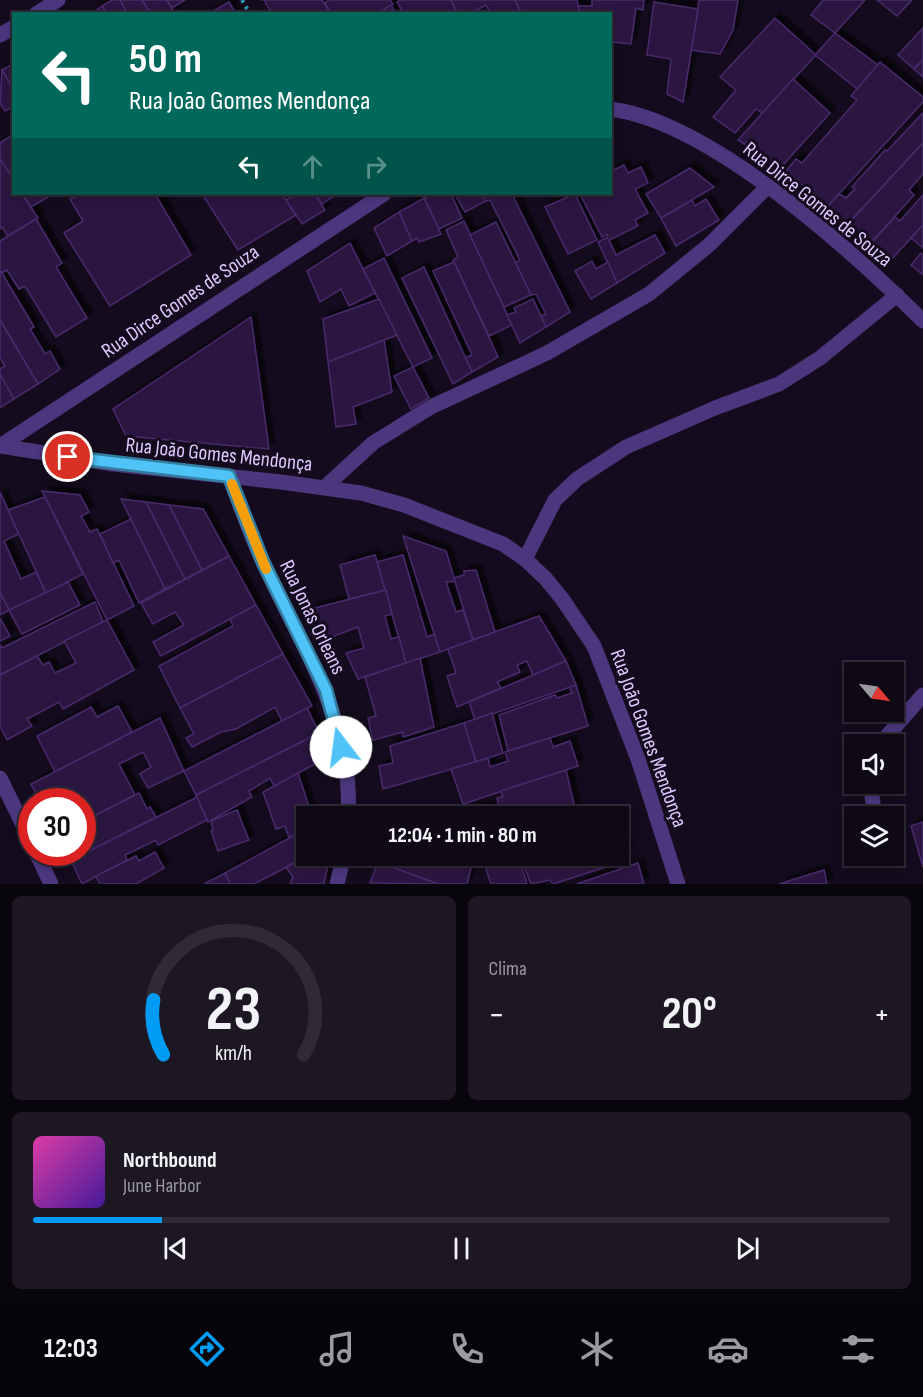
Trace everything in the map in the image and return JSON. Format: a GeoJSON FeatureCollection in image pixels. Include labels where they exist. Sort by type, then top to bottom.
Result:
{"type":"FeatureCollection","features":[{"type":"Feature","properties":{"kind":"street"},"geometry":{"type":"LineString","coordinates":[[39,12],[58,0]]}},
{"type":"Feature","properties":{"kind":"street","name":"Rua Dirce Gomes de Souza"},"geometry":{"type":"LineString","coordinates":[[612,109],[626,110],[659,122],[707,147],[768,186],[897,295],[923,321]]}},
{"type":"Feature","properties":{"kind":"street"},"geometry":{"type":"LineString","coordinates":[[325,487],[373,443],[431,407],[547,353],[649,294],[709,245],[768,186]]}},
{"type":"Feature","properties":{"kind":"street","name":"Rua Dirce Gomes de Souza"},"geometry":{"type":"LineString","coordinates":[[0,446],[382,195]]}},
{"type":"Feature","properties":{"kind":"street"},"geometry":{"type":"LineString","coordinates":[[525,559],[555,500],[577,478],[626,447],[715,408],[778,384],[820,358],[897,295]]}},
{"type":"Feature","properties":{"kind":"street","name":"Rua João Gomes Mendonça"},"geometry":{"type":"LineString","coordinates":[[0,446],[113,464],[325,487],[404,505],[481,535],[525,559],[563,600],[604,666],[638,759],[678,884]]}},
{"type":"Feature","properties":{"kind":"street","name":"Rua Jonas Orleans"},"geometry":{"type":"LineString","coordinates":[[229,476],[263,562],[326,690],[347,772],[348,806]]}},
{"type":"Feature","properties":{"kind":"street"},"geometry":{"type":"LineString","coordinates":[[889,734],[923,695]]}},
{"type":"Feature","properties":{"kind":"street"},"geometry":{"type":"LineString","coordinates":[[0,778],[18,815]]}},
{"type":"Feature","properties":{"kind":"street"},"geometry":{"type":"LineString","coordinates":[[43,866],[51,884]]}},
{"type":"Feature","properties":{"kind":"street"},"geometry":{"type":"LineString","coordinates":[[337,884],[341,866]]}},
{"type":"Feature","properties":{"kind":"building"},"geometry":{"type":"Polygon","coordinates":[[[112,0],[120,0],[127,12],[106,12],[102,6],[112,0]]]}},
{"type":"Feature","properties":{"kind":"building"},"geometry":{"type":"Polygon","coordinates":[[[120,0],[142,0],[150,12],[127,12],[120,0]]]}},
{"type":"Feature","properties":{"kind":"building"},"geometry":{"type":"Polygon","coordinates":[[[142,0],[167,0],[174,12],[150,12],[142,0]]]}},
{"type":"Feature","properties":{"kind":"building"},"geometry":{"type":"Polygon","coordinates":[[[167,0],[185,0],[172,8],[167,0]]]}},
{"type":"Feature","properties":{"kind":"building"},"geometry":{"type":"Polygon","coordinates":[[[264,0],[322,0],[330,12],[271,12],[264,0]]]}},
{"type":"Feature","properties":{"kind":"building"},"geometry":{"type":"Polygon","coordinates":[[[329,0],[390,0],[393,4],[380,12],[330,12],[325,3],[329,0]]]}},
{"type":"Feature","properties":{"kind":"building"},"geometry":{"type":"Polygon","coordinates":[[[400,0],[451,0],[457,12],[403,12],[397,2],[400,0]]]}},
{"type":"Feature","properties":{"kind":"building"},"geometry":{"type":"Polygon","coordinates":[[[451,0],[515,0],[521,12],[490,12],[486,5],[474,12],[457,12],[451,0]]]}},
{"type":"Feature","properties":{"kind":"building"},"geometry":{"type":"Polygon","coordinates":[[[515,0],[577,0],[580,12],[521,12],[515,0]]]}},
{"type":"Feature","properties":{"kind":"building"},"geometry":{"type":"Polygon","coordinates":[[[592,0],[644,0],[643,10],[636,8],[631,44],[612,41],[612,12],[580,12],[578,6],[592,6],[592,0]]]}},
{"type":"Feature","properties":{"kind":"building"},"geometry":{"type":"Polygon","coordinates":[[[699,0],[738,0],[733,30],[720,54],[691,50],[699,0]]]}},
{"type":"Feature","properties":{"kind":"building"},"geometry":{"type":"Polygon","coordinates":[[[823,0],[865,0],[835,33],[811,15],[823,0]]]}},
{"type":"Feature","properties":{"kind":"building"},"geometry":{"type":"Polygon","coordinates":[[[877,0],[912,0],[897,16],[877,0]]]}},
{"type":"Feature","properties":{"kind":"building"},"geometry":{"type":"Polygon","coordinates":[[[229,2],[235,12],[212,12],[229,2]]]}},
{"type":"Feature","properties":{"kind":"building"},"geometry":{"type":"Polygon","coordinates":[[[654,2],[698,9],[683,102],[667,94],[671,59],[647,55],[654,2]]]}},
{"type":"Feature","properties":{"kind":"building"},"geometry":{"type":"Polygon","coordinates":[[[391,5],[395,12],[380,12],[391,5]]]}},
{"type":"Feature","properties":{"kind":"building"},"geometry":{"type":"Polygon","coordinates":[[[102,6],[106,12],[94,12],[102,6]]]}},
{"type":"Feature","properties":{"kind":"building"},"geometry":{"type":"Polygon","coordinates":[[[775,18],[816,55],[762,113],[756,109],[735,133],[713,117],[736,90],[720,77],[775,18]]]}},
{"type":"Feature","properties":{"kind":"building"},"geometry":{"type":"Polygon","coordinates":[[[923,28],[923,60],[914,69],[898,55],[923,28]]]}},
{"type":"Feature","properties":{"kind":"building"},"geometry":{"type":"Polygon","coordinates":[[[835,33],[878,65],[857,89],[815,55],[835,33]]]}},
{"type":"Feature","properties":{"kind":"building"},"geometry":{"type":"Polygon","coordinates":[[[923,60],[923,77],[914,69],[923,60]]]}},
{"type":"Feature","properties":{"kind":"building"},"geometry":{"type":"Polygon","coordinates":[[[880,62],[923,97],[923,102],[828,206],[786,171],[796,159],[802,163],[857,100],[851,96],[880,62]]]}},
{"type":"Feature","properties":{"kind":"building"},"geometry":{"type":"Polygon","coordinates":[[[12,64],[12,87],[2,70],[12,64]]]}},
{"type":"Feature","properties":{"kind":"building"},"geometry":{"type":"Polygon","coordinates":[[[2,70],[12,87],[12,107],[5,111],[0,103],[2,70]]]}},
{"type":"Feature","properties":{"kind":"building"},"geometry":{"type":"Polygon","coordinates":[[[793,79],[830,113],[781,167],[738,140],[793,79]]]}},
{"type":"Feature","properties":{"kind":"building"},"geometry":{"type":"Polygon","coordinates":[[[923,113],[923,143],[847,225],[828,206],[839,194],[846,198],[855,189],[852,187],[885,150],[887,151],[923,113]]]}},
{"type":"Feature","properties":{"kind":"building"},"geometry":{"type":"Polygon","coordinates":[[[12,135],[12,177],[0,159],[0,143],[12,135]]]}},
{"type":"Feature","properties":{"kind":"building"},"geometry":{"type":"Polygon","coordinates":[[[923,143],[923,174],[909,190],[914,195],[868,246],[847,225],[923,143]]]}},
{"type":"Feature","properties":{"kind":"building"},"geometry":{"type":"Polygon","coordinates":[[[0,159],[12,177],[12,195],[23,195],[38,218],[8,236],[2,227],[0,229],[0,159]]]}},
{"type":"Feature","properties":{"kind":"building"},"geometry":{"type":"Polygon","coordinates":[[[624,165],[628,173],[641,167],[648,183],[635,189],[648,213],[635,220],[638,226],[609,240],[616,255],[655,235],[665,253],[617,283],[598,242],[608,237],[607,234],[602,237],[581,195],[612,195],[612,171],[624,165]]]}},
{"type":"Feature","properties":{"kind":"building"},"geometry":{"type":"Polygon","coordinates":[[[690,168],[714,187],[661,218],[646,194],[690,168]]]}},
{"type":"Feature","properties":{"kind":"building"},"geometry":{"type":"Polygon","coordinates":[[[23,195],[51,195],[31,207],[23,195]]]}},
{"type":"Feature","properties":{"kind":"building"},"geometry":{"type":"Polygon","coordinates":[[[76,195],[156,195],[191,255],[110,306],[64,233],[83,221],[70,199],[76,195]]]}},
{"type":"Feature","properties":{"kind":"building"},"geometry":{"type":"Polygon","coordinates":[[[203,195],[283,195],[296,215],[238,250],[203,195]]]}},
{"type":"Feature","properties":{"kind":"building"},"geometry":{"type":"Polygon","coordinates":[[[289,195],[316,195],[325,210],[302,224],[286,200],[291,197],[289,195]]]}},
{"type":"Feature","properties":{"kind":"building"},"geometry":{"type":"Polygon","coordinates":[[[316,195],[336,195],[322,204],[316,195]]]}},
{"type":"Feature","properties":{"kind":"building"},"geometry":{"type":"Polygon","coordinates":[[[431,195],[451,195],[462,218],[439,229],[424,198],[431,195]]]}},
{"type":"Feature","properties":{"kind":"building"},"geometry":{"type":"Polygon","coordinates":[[[456,195],[483,195],[486,201],[465,212],[456,195]]]}},
{"type":"Feature","properties":{"kind":"building"},"geometry":{"type":"Polygon","coordinates":[[[483,195],[512,195],[570,312],[546,327],[541,316],[546,314],[536,294],[531,295],[515,263],[520,260],[490,200],[486,201],[483,195]]]}},
{"type":"Feature","properties":{"kind":"building"},"geometry":{"type":"Polygon","coordinates":[[[575,195],[597,240],[568,254],[545,207],[575,195]]]}},
{"type":"Feature","properties":{"kind":"building"},"geometry":{"type":"Polygon","coordinates":[[[923,195],[923,225],[891,260],[872,242],[895,217],[900,221],[923,195]]]}},
{"type":"Feature","properties":{"kind":"building"},"geometry":{"type":"Polygon","coordinates":[[[424,198],[441,234],[419,242],[418,238],[412,241],[399,212],[424,198]]]}},
{"type":"Feature","properties":{"kind":"building"},"geometry":{"type":"Polygon","coordinates":[[[706,199],[719,220],[676,246],[661,218],[692,200],[695,206],[706,199]]]}},
{"type":"Feature","properties":{"kind":"building"},"geometry":{"type":"Polygon","coordinates":[[[399,212],[412,241],[387,256],[374,228],[399,212]]]}},
{"type":"Feature","properties":{"kind":"building"},"geometry":{"type":"Polygon","coordinates":[[[36,219],[62,263],[56,267],[87,318],[56,337],[25,286],[19,289],[7,270],[1,273],[0,270],[0,241],[36,219]]]}},
{"type":"Feature","properties":{"kind":"building"},"geometry":{"type":"Polygon","coordinates":[[[464,221],[512,325],[489,336],[453,260],[458,257],[446,230],[464,221]]]}},
{"type":"Feature","properties":{"kind":"building"},"geometry":{"type":"Polygon","coordinates":[[[496,222],[531,295],[504,307],[470,235],[496,222]]]}},
{"type":"Feature","properties":{"kind":"building"},"geometry":{"type":"Polygon","coordinates":[[[923,225],[923,248],[911,238],[923,225]]]}},
{"type":"Feature","properties":{"kind":"building"},"geometry":{"type":"Polygon","coordinates":[[[350,243],[375,293],[349,306],[341,289],[320,302],[307,271],[350,243]]]}},
{"type":"Feature","properties":{"kind":"building"},"geometry":{"type":"Polygon","coordinates":[[[921,253],[923,255],[923,275],[911,265],[921,253]]]}},
{"type":"Feature","properties":{"kind":"building"},"geometry":{"type":"Polygon","coordinates":[[[384,258],[432,358],[413,367],[363,269],[384,258]]]}},
{"type":"Feature","properties":{"kind":"building"},"geometry":{"type":"Polygon","coordinates":[[[592,261],[596,269],[608,262],[617,283],[591,299],[575,271],[592,261]]]}},
{"type":"Feature","properties":{"kind":"building"},"geometry":{"type":"Polygon","coordinates":[[[454,262],[498,357],[472,372],[465,358],[472,355],[433,271],[454,262]]]}},
{"type":"Feature","properties":{"kind":"building"},"geometry":{"type":"Polygon","coordinates":[[[424,267],[472,372],[453,384],[402,278],[424,267]]]}},
{"type":"Feature","properties":{"kind":"building"},"geometry":{"type":"Polygon","coordinates":[[[0,270],[34,327],[30,329],[45,354],[50,351],[60,369],[38,384],[0,320],[0,270]]]}},
{"type":"Feature","properties":{"kind":"building"},"geometry":{"type":"Polygon","coordinates":[[[379,299],[397,335],[328,362],[323,319],[379,299]]]}},
{"type":"Feature","properties":{"kind":"building"},"geometry":{"type":"Polygon","coordinates":[[[533,299],[546,327],[520,343],[507,315],[516,312],[514,308],[533,299]]]}},
{"type":"Feature","properties":{"kind":"building"},"geometry":{"type":"Polygon","coordinates":[[[251,317],[269,449],[126,436],[113,409],[251,317]]]}},
{"type":"Feature","properties":{"kind":"building"},"geometry":{"type":"Polygon","coordinates":[[[0,320],[38,384],[14,399],[0,374],[0,369],[5,366],[0,358],[0,320]]]}},
{"type":"Feature","properties":{"kind":"building"},"geometry":{"type":"Polygon","coordinates":[[[384,340],[392,392],[353,407],[356,424],[336,427],[328,362],[384,340]]]}},
{"type":"Feature","properties":{"kind":"building"},"geometry":{"type":"Polygon","coordinates":[[[413,367],[429,398],[411,409],[394,376],[413,367]]]}},
{"type":"Feature","properties":{"kind":"building"},"geometry":{"type":"Polygon","coordinates":[[[0,374],[14,399],[0,408],[0,374]]]}},
{"type":"Feature","properties":{"kind":"building"},"geometry":{"type":"Polygon","coordinates":[[[42,491],[80,495],[89,512],[81,516],[90,532],[97,529],[134,606],[107,620],[42,491]]]}},
{"type":"Feature","properties":{"kind":"building"},"geometry":{"type":"Polygon","coordinates":[[[0,492],[19,534],[4,541],[21,579],[36,572],[46,593],[9,610],[0,592],[0,492]]]}},
{"type":"Feature","properties":{"kind":"building"},"geometry":{"type":"Polygon","coordinates":[[[45,497],[83,574],[46,593],[8,510],[45,497]]]}},
{"type":"Feature","properties":{"kind":"building"},"geometry":{"type":"Polygon","coordinates":[[[121,499],[146,502],[185,579],[165,589],[121,499]]]}},
{"type":"Feature","properties":{"kind":"building"},"geometry":{"type":"Polygon","coordinates":[[[146,502],[169,505],[202,570],[185,579],[146,502]]]}},
{"type":"Feature","properties":{"kind":"building"},"geometry":{"type":"Polygon","coordinates":[[[169,505],[203,509],[229,556],[202,570],[169,505]]]}},
{"type":"Feature","properties":{"kind":"building"},"geometry":{"type":"Polygon","coordinates":[[[131,519],[165,589],[139,603],[119,560],[113,563],[100,534],[131,519]]]}},
{"type":"Feature","properties":{"kind":"building"},"geometry":{"type":"Polygon","coordinates":[[[403,536],[446,551],[455,581],[446,582],[456,612],[463,610],[473,640],[440,652],[403,536]]]}},
{"type":"Feature","properties":{"kind":"building"},"geometry":{"type":"Polygon","coordinates":[[[375,555],[386,590],[349,599],[340,565],[375,555]]]}},
{"type":"Feature","properties":{"kind":"building"},"geometry":{"type":"Polygon","coordinates":[[[403,555],[427,637],[434,634],[440,652],[406,663],[377,562],[403,555]]]}},
{"type":"Feature","properties":{"kind":"building"},"geometry":{"type":"Polygon","coordinates":[[[229,556],[256,605],[161,656],[153,642],[184,625],[175,612],[153,624],[141,603],[229,556]]]}},
{"type":"Feature","properties":{"kind":"building"},"geometry":{"type":"Polygon","coordinates":[[[476,570],[495,632],[473,640],[454,578],[464,575],[464,571],[476,570]]]}},
{"type":"Feature","properties":{"kind":"building"},"geometry":{"type":"Polygon","coordinates":[[[68,582],[80,605],[22,634],[9,610],[68,582]]]}},
{"type":"Feature","properties":{"kind":"building"},"geometry":{"type":"Polygon","coordinates":[[[386,590],[392,614],[385,616],[391,639],[399,637],[406,663],[358,679],[346,653],[364,648],[358,627],[326,639],[311,609],[386,590]]]}},
{"type":"Feature","properties":{"kind":"building"},"geometry":{"type":"Polygon","coordinates":[[[0,592],[9,610],[0,615],[0,592]]]}},
{"type":"Feature","properties":{"kind":"building"},"geometry":{"type":"Polygon","coordinates":[[[95,602],[103,622],[0,675],[0,645],[2,648],[95,602]]]}},
{"type":"Feature","properties":{"kind":"building"},"geometry":{"type":"Polygon","coordinates":[[[256,605],[283,654],[180,708],[159,666],[233,626],[230,619],[256,605]]]}},
{"type":"Feature","properties":{"kind":"building"},"geometry":{"type":"Polygon","coordinates":[[[539,616],[566,661],[533,675],[527,661],[517,665],[520,672],[497,682],[501,688],[457,707],[447,676],[456,673],[448,649],[539,616]]]}},
{"type":"Feature","properties":{"kind":"building"},"geometry":{"type":"Polygon","coordinates":[[[0,618],[10,636],[0,641],[0,618]]]}},
{"type":"Feature","properties":{"kind":"building"},"geometry":{"type":"Polygon","coordinates":[[[107,620],[134,670],[63,709],[59,702],[27,719],[32,726],[7,740],[0,726],[0,675],[37,656],[43,665],[49,662],[55,673],[76,663],[64,641],[107,620]]]}},
{"type":"Feature","properties":{"kind":"building"},"geometry":{"type":"Polygon","coordinates":[[[283,654],[312,706],[282,721],[275,707],[236,729],[221,732],[192,747],[186,738],[194,734],[180,708],[283,654]]]}},
{"type":"Feature","properties":{"kind":"building"},"geometry":{"type":"Polygon","coordinates":[[[420,658],[434,727],[403,737],[403,732],[373,740],[368,718],[376,716],[365,677],[420,658]]]}},
{"type":"Feature","properties":{"kind":"building"},"geometry":{"type":"Polygon","coordinates":[[[566,661],[576,685],[475,720],[469,702],[566,661]]]}},
{"type":"Feature","properties":{"kind":"building"},"geometry":{"type":"Polygon","coordinates":[[[576,685],[588,726],[508,751],[499,715],[555,695],[557,698],[572,693],[570,687],[576,685]]]}},
{"type":"Feature","properties":{"kind":"building"},"geometry":{"type":"Polygon","coordinates":[[[118,706],[132,732],[55,772],[37,736],[91,707],[97,717],[118,706]]]}},
{"type":"Feature","properties":{"kind":"building"},"geometry":{"type":"Polygon","coordinates":[[[307,708],[319,733],[196,795],[184,771],[307,708]]]}},
{"type":"Feature","properties":{"kind":"building"},"geometry":{"type":"Polygon","coordinates":[[[492,713],[503,753],[476,762],[464,723],[492,713]]]}},
{"type":"Feature","properties":{"kind":"building"},"geometry":{"type":"Polygon","coordinates":[[[160,718],[184,771],[148,788],[140,774],[151,767],[143,752],[119,764],[135,795],[96,815],[96,788],[33,788],[31,784],[160,718]]]}},
{"type":"Feature","properties":{"kind":"building"},"geometry":{"type":"Polygon","coordinates":[[[464,723],[476,762],[383,789],[379,766],[393,763],[390,746],[464,723]]]}},
{"type":"Feature","properties":{"kind":"building"},"geometry":{"type":"Polygon","coordinates":[[[319,733],[330,756],[274,786],[270,778],[249,791],[252,797],[208,822],[196,795],[319,733]]]}},
{"type":"Feature","properties":{"kind":"building"},"geometry":{"type":"Polygon","coordinates":[[[550,738],[553,747],[570,741],[578,766],[463,804],[451,769],[488,758],[490,767],[508,761],[505,752],[550,738]]]}},
{"type":"Feature","properties":{"kind":"building"},"geometry":{"type":"Polygon","coordinates":[[[566,770],[574,806],[499,806],[497,798],[503,797],[501,791],[566,770]]]}},
{"type":"Feature","properties":{"kind":"building"},"geometry":{"type":"Polygon","coordinates":[[[298,773],[309,806],[296,806],[296,834],[289,838],[285,826],[276,829],[263,792],[298,773]]]}},
{"type":"Feature","properties":{"kind":"building"},"geometry":{"type":"Polygon","coordinates":[[[139,793],[147,809],[150,807],[156,817],[96,848],[96,815],[139,793]]]}},
{"type":"Feature","properties":{"kind":"building"},"geometry":{"type":"Polygon","coordinates":[[[197,797],[207,820],[158,845],[156,840],[125,855],[127,860],[82,884],[74,866],[96,866],[96,848],[197,797]]]}},
{"type":"Feature","properties":{"kind":"building"},"geometry":{"type":"Polygon","coordinates":[[[237,810],[249,840],[218,851],[211,831],[213,830],[211,821],[237,810]]]}},
{"type":"Feature","properties":{"kind":"building"},"geometry":{"type":"Polygon","coordinates":[[[923,822],[923,867],[911,826],[923,822]]]}},
{"type":"Feature","properties":{"kind":"building"},"geometry":{"type":"Polygon","coordinates":[[[296,834],[296,862],[254,884],[230,884],[225,873],[296,834]]]}},
{"type":"Feature","properties":{"kind":"building"},"geometry":{"type":"Polygon","coordinates":[[[155,852],[164,868],[136,884],[100,884],[96,876],[136,856],[139,861],[155,852]]]}},
{"type":"Feature","properties":{"kind":"building"},"geometry":{"type":"Polygon","coordinates":[[[296,862],[296,866],[328,866],[324,884],[290,884],[293,877],[286,867],[296,862]]]}},
{"type":"Feature","properties":{"kind":"building"},"geometry":{"type":"Polygon","coordinates":[[[638,863],[644,884],[577,884],[632,865],[638,863]]]}},
{"type":"Feature","properties":{"kind":"building"},"geometry":{"type":"Polygon","coordinates":[[[376,866],[389,866],[438,884],[370,883],[376,866]]]}},
{"type":"Feature","properties":{"kind":"building"},"geometry":{"type":"Polygon","coordinates":[[[389,866],[472,866],[467,884],[438,884],[389,866]]]}},
{"type":"Feature","properties":{"kind":"building"},"geometry":{"type":"Polygon","coordinates":[[[485,866],[521,866],[527,884],[491,884],[485,866]]]}},
{"type":"Feature","properties":{"kind":"building"},"geometry":{"type":"Polygon","coordinates":[[[524,866],[606,867],[553,884],[550,880],[531,884],[524,866]]]}},
{"type":"Feature","properties":{"kind":"building"},"geometry":{"type":"Polygon","coordinates":[[[824,870],[827,884],[779,884],[824,870]]]}},
{"type":"Feature","properties":{"kind":"building"},"geometry":{"type":"Polygon","coordinates":[[[225,873],[230,884],[204,884],[225,873]]]}},
{"type":"Feature","properties":{"kind":"slow traffic"},"geometry":{"type":"LineString","coordinates":[[232,484],[266,569]]}},
{"type":"Feature","properties":{"kind":"route"},"geometry":{"type":"LineString","coordinates":[[68,457],[229,476],[263,562],[326,690],[341,747]]}}]}
